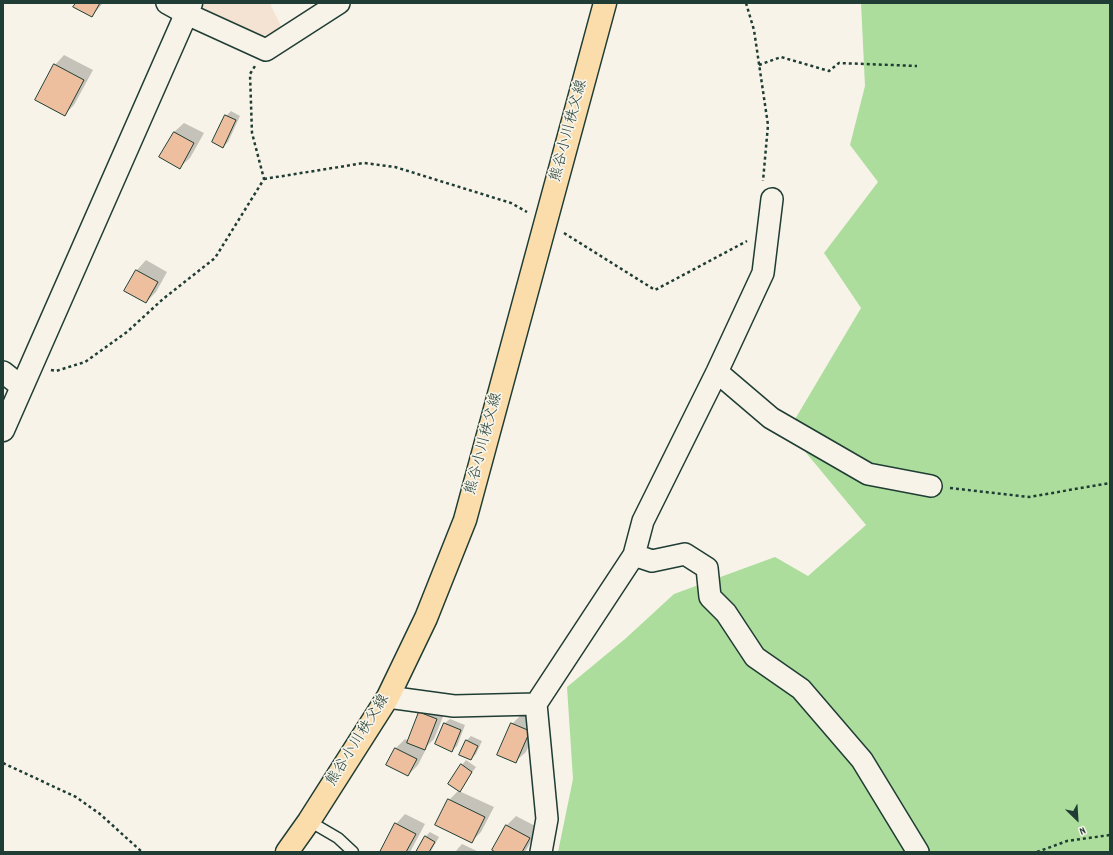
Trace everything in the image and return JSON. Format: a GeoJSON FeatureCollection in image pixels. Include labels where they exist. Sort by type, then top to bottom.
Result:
{"type":"FeatureCollection","features":[{"type":"Feature","properties":{"kind":"main road","name":"熊谷小川秩父線"},"geometry":{"type":"LineString","coordinates":[[287,852],[309,821],[388,697],[426,618],[465,520],[605,3]]}},
{"type":"Feature","properties":{"kind":"street"},"geometry":{"type":"LineString","coordinates":[[167,3],[189,9],[266,50],[339,3]]}},
{"type":"Feature","properties":{"kind":"street"},"geometry":{"type":"LineString","coordinates":[[6,418],[22,387],[189,9]]}},
{"type":"Feature","properties":{"kind":"street"},"geometry":{"type":"LineString","coordinates":[[542,852],[547,819],[536,704],[634,555],[643,521],[717,372],[763,273],[767,193]]}},
{"type":"Feature","properties":{"kind":"street"},"geometry":{"type":"LineString","coordinates":[[3,372],[22,387]]}},
{"type":"Feature","properties":{"kind":"street"},"geometry":{"type":"LineString","coordinates":[[717,372],[770,418],[868,474],[931,486]]}},
{"type":"Feature","properties":{"kind":"street"},"geometry":{"type":"LineString","coordinates":[[634,555],[652,561],[685,554],[707,568],[710,597],[726,613],[755,657],[801,689],[862,760],[918,852]]}},
{"type":"Feature","properties":{"kind":"street"},"geometry":{"type":"LineString","coordinates":[[388,697],[454,706],[536,704]]}},
{"type":"Feature","properties":{"kind":"lane"},"geometry":{"type":"LineString","coordinates":[[309,821],[338,838],[353,852]]}},
{"type":"Feature","properties":{"kind":"path"},"geometry":{"type":"LineString","coordinates":[[746,3],[754,30],[768,125],[767,193]]}},
{"type":"Feature","properties":{"kind":"path"},"geometry":{"type":"LineString","coordinates":[[31,365],[56,371],[85,362],[127,332],[164,299],[215,258],[264,179],[252,132],[250,74],[266,50]]}},
{"type":"Feature","properties":{"kind":"path"},"geometry":{"type":"LineString","coordinates":[[759,65],[781,57],[829,71],[839,63],[917,66]]}},
{"type":"Feature","properties":{"kind":"path"},"geometry":{"type":"LineString","coordinates":[[931,486],[1029,497],[1110,483]]}},
{"type":"Feature","properties":{"kind":"path"},"geometry":{"type":"LineString","coordinates":[[3,763],[76,797],[100,814],[142,852]]}},
{"type":"Feature","properties":{"kind":"path"},"geometry":{"type":"LineString","coordinates":[[1037,852],[1067,841],[1110,835]]}},
{"type":"Feature","properties":{"kind":"shaded area"},"geometry":{"type":"Polygon","coordinates":[[[186,3],[272,3],[271,6],[284,32],[265,43],[186,3]]]}},
{"type":"Feature","properties":{"kind":"green space"},"geometry":{"type":"Polygon","coordinates":[[[861,3],[1110,3],[1110,852],[558,852],[573,779],[567,687],[625,639],[674,594],[775,557],[808,576],[866,525],[788,431],[861,308],[824,253],[878,182],[850,145],[865,86],[861,3]]]}},
{"type":"Feature","properties":{"kind":"building"},"geometry":{"type":"Polygon","coordinates":[[[76,3],[100,3],[92,17],[73,7],[76,3]]]}},
{"type":"Feature","properties":{"kind":"building"},"geometry":{"type":"Polygon","coordinates":[[[54,64],[84,80],[65,116],[35,100],[54,64]]]}},
{"type":"Feature","properties":{"kind":"building"},"geometry":{"type":"Polygon","coordinates":[[[225,115],[236,120],[223,148],[212,142],[225,115]]]}},
{"type":"Feature","properties":{"kind":"building"},"geometry":{"type":"Polygon","coordinates":[[[174,132],[194,143],[180,169],[159,157],[174,132]]]}},
{"type":"Feature","properties":{"kind":"building"},"geometry":{"type":"Polygon","coordinates":[[[136,270],[158,282],[146,303],[124,291],[136,270]]]}},
{"type":"Feature","properties":{"kind":"building"},"geometry":{"type":"Polygon","coordinates":[[[419,712],[437,719],[425,750],[407,743],[419,712]]]}},
{"type":"Feature","properties":{"kind":"building"},"geometry":{"type":"Polygon","coordinates":[[[444,723],[461,730],[452,752],[435,744],[444,723]]]}},
{"type":"Feature","properties":{"kind":"building"},"geometry":{"type":"Polygon","coordinates":[[[511,723],[530,731],[516,763],[497,755],[511,723]]]}},
{"type":"Feature","properties":{"kind":"building"},"geometry":{"type":"Polygon","coordinates":[[[466,740],[478,746],[471,760],[459,755],[466,740]]]}},
{"type":"Feature","properties":{"kind":"building"},"geometry":{"type":"Polygon","coordinates":[[[395,748],[417,759],[408,776],[386,765],[395,748]]]}},
{"type":"Feature","properties":{"kind":"building"},"geometry":{"type":"Polygon","coordinates":[[[461,764],[472,772],[460,792],[448,784],[461,764]]]}},
{"type":"Feature","properties":{"kind":"building"},"geometry":{"type":"Polygon","coordinates":[[[448,799],[485,817],[472,843],[435,825],[448,799]]]}},
{"type":"Feature","properties":{"kind":"building"},"geometry":{"type":"Polygon","coordinates":[[[395,823],[416,834],[406,852],[380,852],[395,823]]]}},
{"type":"Feature","properties":{"kind":"building"},"geometry":{"type":"Polygon","coordinates":[[[506,825],[530,838],[522,852],[495,852],[492,850],[506,825]]]}},
{"type":"Feature","properties":{"kind":"building"},"geometry":{"type":"Polygon","coordinates":[[[425,836],[435,842],[429,852],[416,852],[425,836]]]}}]}
